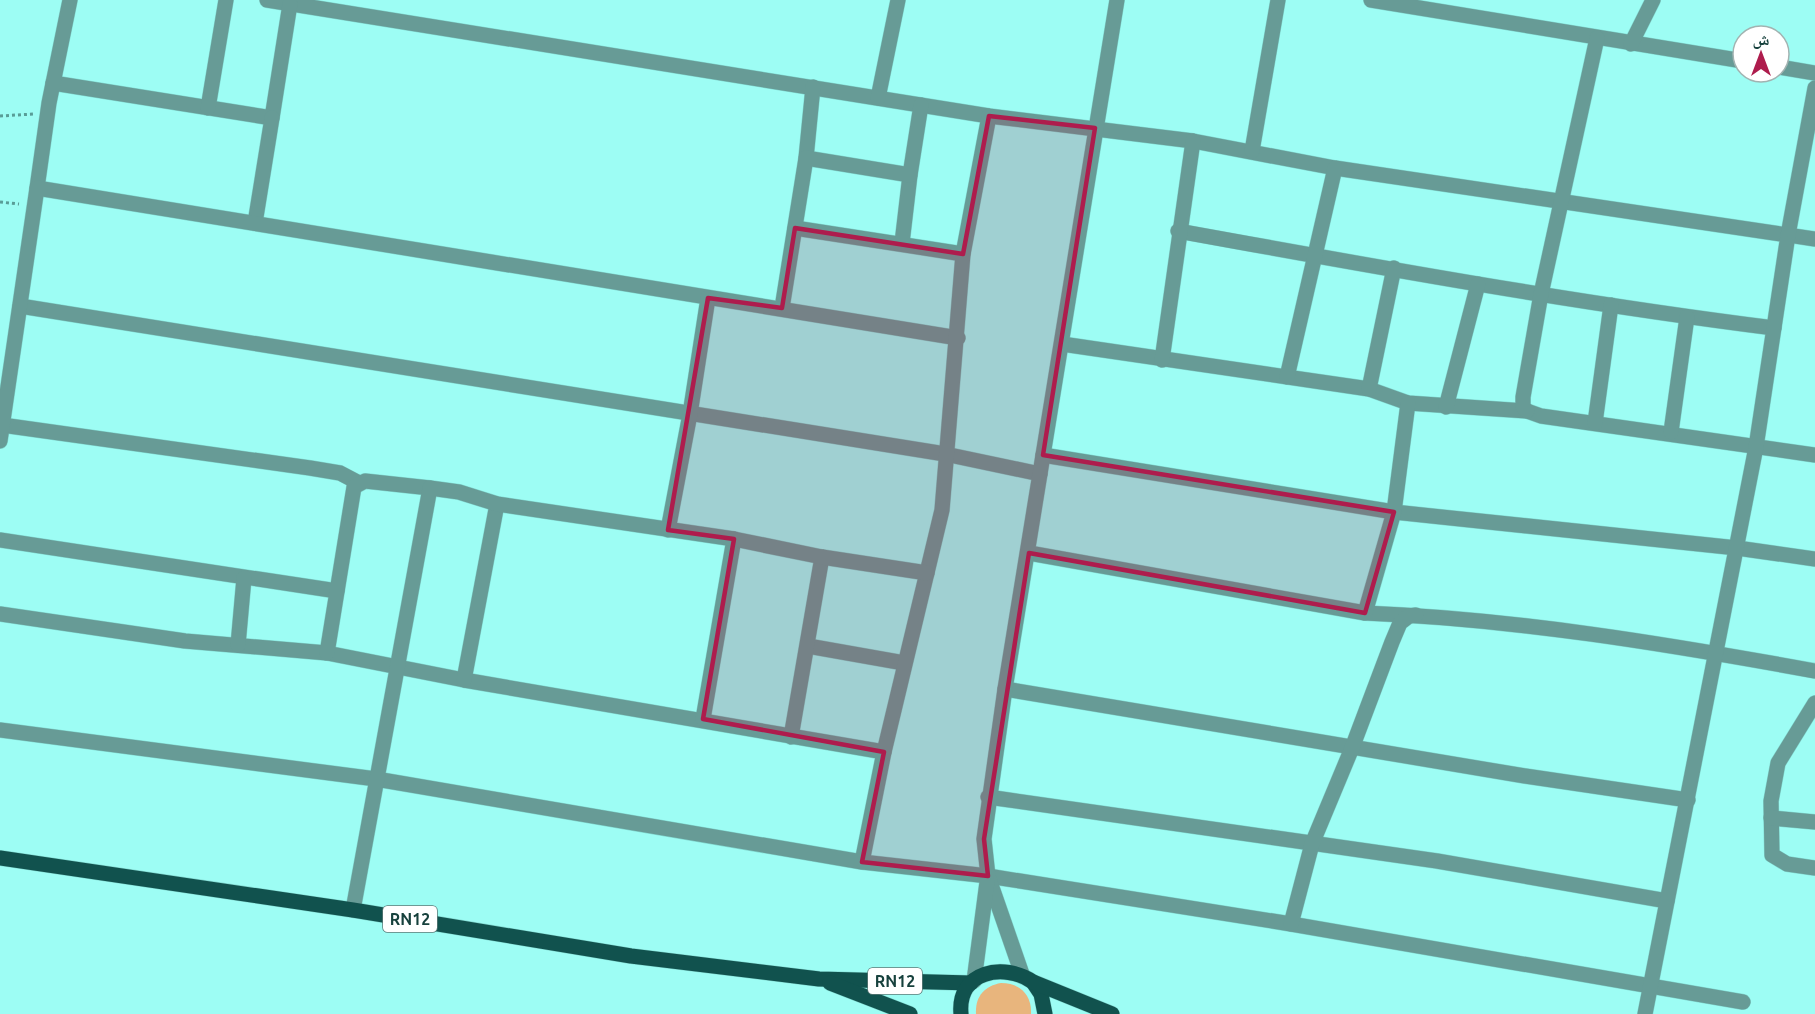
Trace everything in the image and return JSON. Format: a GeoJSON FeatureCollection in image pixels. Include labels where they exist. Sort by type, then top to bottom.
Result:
{"type":"FeatureCollection","features":[{"type":"Feature","properties":{"kind":"main road","name":"RN12"},"geometry":{"type":"LineString","coordinates":[[0,858],[353,909],[631,956],[819,979],[973,982],[997,970],[1028,978],[1112,1014]]}},
{"type":"Feature","properties":{"kind":"main road"},"geometry":{"type":"LineString","coordinates":[[1028,978],[1041,994],[1045,1014]]}},
{"type":"Feature","properties":{"kind":"main road","name":"RN12"},"geometry":{"type":"LineString","coordinates":[[819,979],[910,1014]]}},
{"type":"Feature","properties":{"kind":"main road"},"geometry":{"type":"LineString","coordinates":[[961,1014],[964,995],[973,982]]}},
{"type":"Feature","properties":{"kind":"street"},"geometry":{"type":"LineString","coordinates":[[0,441],[47,115],[70,0]]}},
{"type":"Feature","properties":{"kind":"street"},"geometry":{"type":"LineString","coordinates":[[208,108],[226,0]]}},
{"type":"Feature","properties":{"kind":"street"},"geometry":{"type":"LineString","coordinates":[[267,0],[989,116],[1193,141],[1335,168],[1815,239]]}},
{"type":"Feature","properties":{"kind":"street"},"geometry":{"type":"LineString","coordinates":[[878,98],[898,0]]}},
{"type":"Feature","properties":{"kind":"street"},"geometry":{"type":"LineString","coordinates":[[973,982],[988,876],[984,839],[988,797],[1117,0]]}},
{"type":"Feature","properties":{"kind":"street"},"geometry":{"type":"LineString","coordinates":[[1252,151],[1278,0]]}},
{"type":"Feature","properties":{"kind":"street"},"geometry":{"type":"LineString","coordinates":[[1371,0],[1731,59]]}},
{"type":"Feature","properties":{"kind":"street"},"geometry":{"type":"LineString","coordinates":[[1630,44],[1653,0]]}},
{"type":"Feature","properties":{"kind":"street"},"geometry":{"type":"LineString","coordinates":[[255,223],[290,4]]}},
{"type":"Feature","properties":{"kind":"street"},"geometry":{"type":"LineString","coordinates":[[1527,411],[1523,406],[1523,397],[1541,294],[1597,38]]}},
{"type":"Feature","properties":{"kind":"street"},"geometry":{"type":"LineString","coordinates":[[1791,69],[1815,73]]}},
{"type":"Feature","properties":{"kind":"street"},"geometry":{"type":"LineString","coordinates":[[53,83],[272,118]]}},
{"type":"Feature","properties":{"kind":"street"},"geometry":{"type":"LineString","coordinates":[[782,308],[806,158],[813,87]]}},
{"type":"Feature","properties":{"kind":"street"},"geometry":{"type":"LineString","coordinates":[[1645,1014],[1756,447],[1788,235],[1815,88]]}},
{"type":"Feature","properties":{"kind":"street"},"geometry":{"type":"LineString","coordinates":[[902,243],[921,105]]}},
{"type":"Feature","properties":{"kind":"street"},"geometry":{"type":"LineString","coordinates":[[862,862],[904,663],[942,510],[945,454],[958,338],[963,254],[989,116]]}},
{"type":"Feature","properties":{"kind":"street"},"geometry":{"type":"LineString","coordinates":[[1162,360],[1178,231],[1193,141]]}},
{"type":"Feature","properties":{"kind":"street"},"geometry":{"type":"LineString","coordinates":[[806,158],[910,175]]}},
{"type":"Feature","properties":{"kind":"street"},"geometry":{"type":"LineString","coordinates":[[1287,376],[1335,168]]}},
{"type":"Feature","properties":{"kind":"street"},"geometry":{"type":"LineString","coordinates":[[37,188],[958,338]]}},
{"type":"Feature","properties":{"kind":"street"},"geometry":{"type":"LineString","coordinates":[[795,228],[963,254]]}},
{"type":"Feature","properties":{"kind":"street"},"geometry":{"type":"LineString","coordinates":[[1178,231],[1478,284],[1687,317],[1774,328]]}},
{"type":"Feature","properties":{"kind":"street"},"geometry":{"type":"LineString","coordinates":[[1369,389],[1394,268]]}},
{"type":"Feature","properties":{"kind":"street"},"geometry":{"type":"LineString","coordinates":[[1446,407],[1478,284]]}},
{"type":"Feature","properties":{"kind":"street"},"geometry":{"type":"LineString","coordinates":[[668,530],[690,414],[708,298]]}},
{"type":"Feature","properties":{"kind":"street"},"geometry":{"type":"LineString","coordinates":[[1595,423],[1611,305]]}},
{"type":"Feature","properties":{"kind":"street"},"geometry":{"type":"LineString","coordinates":[[20,306],[945,454],[1040,474]]}},
{"type":"Feature","properties":{"kind":"street"},"geometry":{"type":"LineString","coordinates":[[1671,432],[1687,317]]}},
{"type":"Feature","properties":{"kind":"street"},"geometry":{"type":"LineString","coordinates":[[0,330],[16,333]]}},
{"type":"Feature","properties":{"kind":"street"},"geometry":{"type":"LineString","coordinates":[[1062,344],[1369,389],[1408,403],[1527,411],[1540,416],[1671,432],[1815,455]]}},
{"type":"Feature","properties":{"kind":"street"},"geometry":{"type":"LineString","coordinates":[[1365,613],[1394,512],[1408,403]]}},
{"type":"Feature","properties":{"kind":"street"},"geometry":{"type":"LineString","coordinates":[[2,425],[310,468],[340,473],[359,483],[385,482],[459,492],[497,504],[734,539],[822,557],[927,573]]}},
{"type":"Feature","properties":{"kind":"street"},"geometry":{"type":"LineString","coordinates":[[1043,455],[1394,512],[1737,548],[1815,559]]}},
{"type":"Feature","properties":{"kind":"street"},"geometry":{"type":"LineString","coordinates":[[327,653],[351,491],[359,483]]}},
{"type":"Feature","properties":{"kind":"street"},"geometry":{"type":"LineString","coordinates":[[353,909],[430,488]]}},
{"type":"Feature","properties":{"kind":"street"},"geometry":{"type":"LineString","coordinates":[[464,680],[497,504]]}},
{"type":"Feature","properties":{"kind":"street"},"geometry":{"type":"LineString","coordinates":[[703,719],[734,539]]}},
{"type":"Feature","properties":{"kind":"street"},"geometry":{"type":"LineString","coordinates":[[0,540],[337,591]]}},
{"type":"Feature","properties":{"kind":"street"},"geometry":{"type":"LineString","coordinates":[[1029,553],[1365,613],[1418,615],[1716,653],[1815,671]]}},
{"type":"Feature","properties":{"kind":"street"},"geometry":{"type":"LineString","coordinates":[[791,737],[822,557]]}},
{"type":"Feature","properties":{"kind":"street"},"geometry":{"type":"LineString","coordinates":[[238,645],[244,578]]}},
{"type":"Feature","properties":{"kind":"street"},"geometry":{"type":"LineString","coordinates":[[0,614],[238,645],[327,653],[464,680],[703,719],[791,737],[884,752]]}},
{"type":"Feature","properties":{"kind":"street"},"geometry":{"type":"LineString","coordinates":[[1291,924],[1312,844],[1400,623],[1408,616],[1418,615]]}},
{"type":"Feature","properties":{"kind":"street"},"geometry":{"type":"LineString","coordinates":[[808,646],[904,663]]}},
{"type":"Feature","properties":{"kind":"street"},"geometry":{"type":"LineString","coordinates":[[1005,688],[1352,748],[1688,800]]}},
{"type":"Feature","properties":{"kind":"street"},"geometry":{"type":"LineString","coordinates":[[1815,703],[1778,763],[1771,818],[1771,850],[1775,858],[1787,864],[1815,868]]}},
{"type":"Feature","properties":{"kind":"street"},"geometry":{"type":"LineString","coordinates":[[0,730],[376,779],[862,862],[988,876],[1291,924],[1651,984],[1743,1002]]}},
{"type":"Feature","properties":{"kind":"street"},"geometry":{"type":"LineString","coordinates":[[988,797],[1437,861],[1667,901]]}},
{"type":"Feature","properties":{"kind":"street"},"geometry":{"type":"LineString","coordinates":[[1771,818],[1815,822]]}},
{"type":"Feature","properties":{"kind":"street"},"geometry":{"type":"LineString","coordinates":[[988,876],[1028,978]]}},
{"type":"Feature","properties":{"kind":"path"},"geometry":{"type":"LineString","coordinates":[[0,116],[47,115]]}},
{"type":"Feature","properties":{"kind":"path"},"geometry":{"type":"LineString","coordinates":[[0,202],[34,206]]}},
{"type":"Feature","properties":{"kind":"highlighted area"},"geometry":{"type":"Polygon","coordinates":[[[989,116],[1095,128],[1043,455],[1394,512],[1365,613],[1029,553],[984,839],[988,876],[862,862],[884,752],[703,719],[734,539],[668,530],[708,298],[782,308],[795,228],[963,254],[989,116]]]}},
{"type":"Feature","properties":{"kind":"shaded area"},"geometry":{"type":"Polygon","coordinates":[[[995,984],[1014,985],[1024,991],[1031,1007],[1031,1014],[976,1014],[977,1002],[982,993],[995,984]]]}}]}
